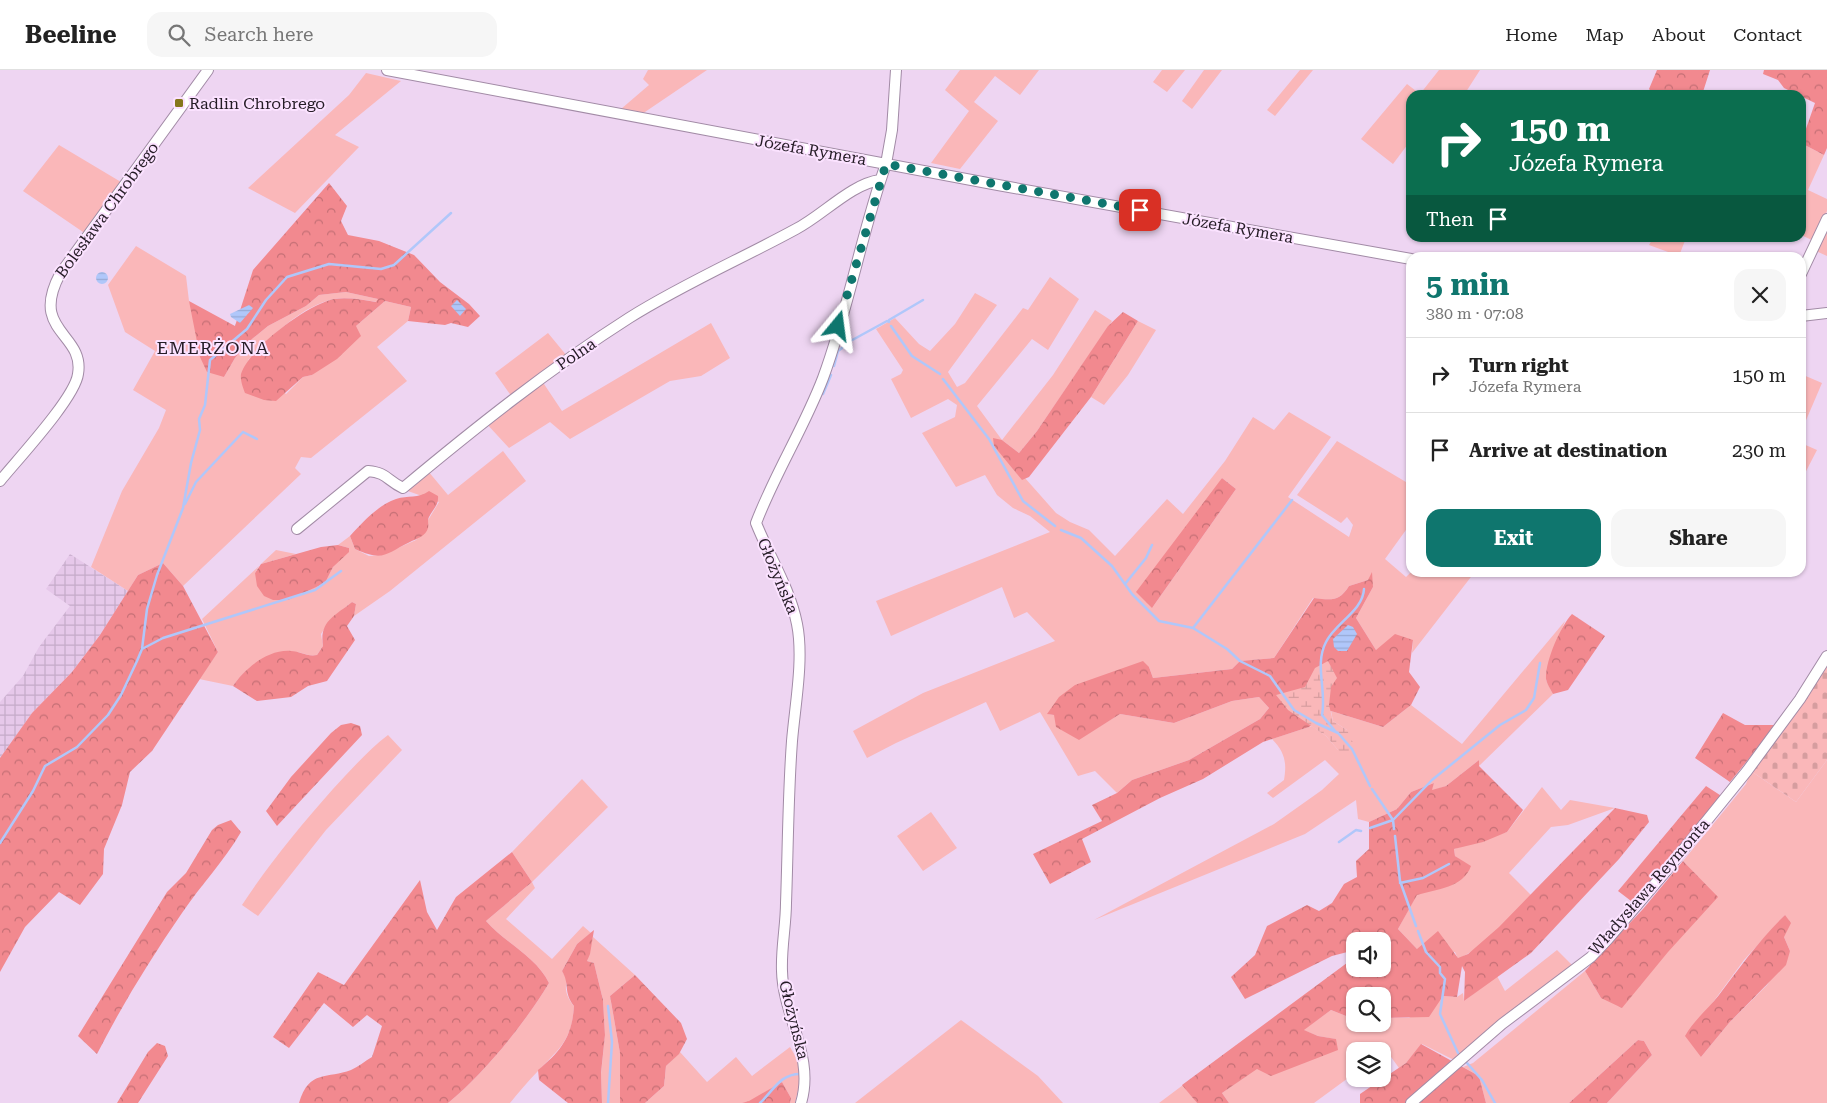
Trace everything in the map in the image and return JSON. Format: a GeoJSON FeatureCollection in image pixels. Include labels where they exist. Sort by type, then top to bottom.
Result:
{"type":"FeatureCollection","features":[{"type":"Feature","properties":{"kind":"street","name":"Bolesława Chrobrego"},"geometry":{"type":"LineString","coordinates":[[0,481],[67,398],[79,374],[72,348],[51,316],[49,303],[51,289],[208,70]]}},
{"type":"Feature","properties":{"kind":"street","name":"Józefa Rymera"},"geometry":{"type":"LineString","coordinates":[[387,70],[886,164],[1406,258]]}},
{"type":"Feature","properties":{"kind":"street","name":"Głożyńska"},"geometry":{"type":"LineString","coordinates":[[801,1103],[805,1089],[806,1068],[784,988],[782,970],[785,936],[788,799],[799,659],[797,624],[787,590],[756,523],[769,488],[808,416],[824,376],[886,164],[892,130],[896,70]]}},
{"type":"Feature","properties":{"kind":"street","name":"Polna"},"geometry":{"type":"LineString","coordinates":[[298,529],[368,471],[382,472],[392,484],[403,488],[538,379],[629,318],[684,286],[796,229],[866,182],[880,180]]}},
{"type":"Feature","properties":{"kind":"street"},"geometry":{"type":"LineString","coordinates":[[1806,263],[1827,219]]}},
{"type":"Feature","properties":{"kind":"street"},"geometry":{"type":"LineString","coordinates":[[1806,315],[1827,313]]}},
{"type":"Feature","properties":{"kind":"street","name":"Władysława Reymonta"},"geometry":{"type":"LineString","coordinates":[[1412,1103],[1502,1024],[1591,957],[1608,939],[1747,771],[1791,712],[1827,656]]}},
{"type":"Feature","properties":{"kind":"shaded area"},"geometry":{"type":"Polygon","coordinates":[[[70,554],[128,591],[100,635],[72,672],[32,713],[0,758],[0,702],[23,676],[39,647],[70,606],[46,589],[70,554]]]}},
{"type":"Feature","properties":{"kind":"green space"},"geometry":{"type":"Polygon","coordinates":[[[648,70],[707,70],[642,114],[621,109],[649,85],[643,79],[648,70]]]}},
{"type":"Feature","properties":{"kind":"green space"},"geometry":{"type":"Polygon","coordinates":[[[960,70],[1039,70],[1020,95],[995,76],[974,102],[998,121],[960,169],[931,163],[969,111],[945,90],[960,70]]]}},
{"type":"Feature","properties":{"kind":"green space"},"geometry":{"type":"Polygon","coordinates":[[[1162,70],[1185,70],[1167,92],[1153,82],[1162,70]]]}},
{"type":"Feature","properties":{"kind":"green space"},"geometry":{"type":"Polygon","coordinates":[[[1204,70],[1222,70],[1192,109],[1182,101],[1204,70]]]}},
{"type":"Feature","properties":{"kind":"green space"},"geometry":{"type":"Polygon","coordinates":[[[1300,70],[1313,70],[1275,116],[1267,110],[1300,70]]]}},
{"type":"Feature","properties":{"kind":"green space"},"geometry":{"type":"Polygon","coordinates":[[[1439,70],[1480,70],[1467,90],[1423,90],[1439,70]]]}},
{"type":"Feature","properties":{"kind":"green space"},"geometry":{"type":"Polygon","coordinates":[[[1657,70],[1710,70],[1704,90],[1649,89],[1657,70]]]}},
{"type":"Feature","properties":{"kind":"green space"},"geometry":{"type":"Polygon","coordinates":[[[1764,70],[1827,70],[1827,148],[1824,155],[1806,146],[1806,129],[1815,103],[1806,99],[1806,90],[1788,90],[1778,80],[1763,74],[1764,70]]]}},
{"type":"Feature","properties":{"kind":"green space"},"geometry":{"type":"Polygon","coordinates":[[[366,73],[401,81],[335,135],[359,147],[295,213],[248,188],[349,95],[366,73]]]}},
{"type":"Feature","properties":{"kind":"green space"},"geometry":{"type":"Polygon","coordinates":[[[1407,84],[1415,90],[1406,90],[1406,147],[1393,164],[1361,139],[1407,84]]]}},
{"type":"Feature","properties":{"kind":"green space"},"geometry":{"type":"Polygon","coordinates":[[[59,145],[121,182],[121,185],[86,232],[83,232],[23,191],[59,145]]]}},
{"type":"Feature","properties":{"kind":"green space"},"geometry":{"type":"Polygon","coordinates":[[[1806,146],[1824,155],[1808,190],[1827,199],[1827,211],[1814,241],[1806,237],[1806,146]]]}},
{"type":"Feature","properties":{"kind":"green space"},"geometry":{"type":"Polygon","coordinates":[[[329,183],[347,206],[341,221],[348,235],[379,241],[414,255],[440,282],[469,304],[480,316],[468,327],[451,323],[445,325],[408,321],[411,307],[385,301],[356,326],[361,336],[337,359],[312,375],[303,377],[276,401],[264,400],[245,393],[241,374],[255,352],[267,340],[295,318],[323,303],[340,298],[376,302],[378,299],[346,292],[319,295],[306,306],[268,326],[252,339],[235,358],[224,377],[207,372],[200,357],[189,301],[235,326],[253,270],[329,183]]]}},
{"type":"Feature","properties":{"kind":"green space"},"geometry":{"type":"Polygon","coordinates":[[[1827,226],[1827,256],[1816,251],[1827,226]]]}},
{"type":"Feature","properties":{"kind":"green space"},"geometry":{"type":"Polygon","coordinates":[[[1651,242],[1684,242],[1681,252],[1668,252],[1649,245],[1651,242]]]}},
{"type":"Feature","properties":{"kind":"green space"},"geometry":{"type":"Polygon","coordinates":[[[136,246],[186,276],[189,301],[224,377],[235,358],[252,339],[268,326],[306,306],[319,295],[346,292],[378,299],[377,302],[339,298],[321,303],[287,324],[248,360],[286,394],[303,377],[312,375],[356,326],[385,301],[411,307],[408,321],[377,347],[407,381],[311,458],[301,457],[295,468],[301,474],[183,586],[163,563],[138,575],[128,591],[91,567],[122,491],[159,428],[166,410],[133,390],[155,351],[125,332],[108,285],[136,246]]]}},
{"type":"Feature","properties":{"kind":"green space"},"geometry":{"type":"Polygon","coordinates":[[[1050,277],[1079,299],[1048,350],[1032,339],[977,406],[1002,440],[1005,458],[1022,479],[1025,478],[1056,513],[1070,522],[1089,530],[1115,556],[1167,499],[1183,514],[1225,461],[1253,417],[1274,430],[1289,412],[1331,437],[1288,497],[1349,537],[1353,525],[1347,517],[1341,523],[1297,495],[1337,441],[1406,482],[1406,530],[1385,559],[1406,577],[1471,577],[1412,653],[1413,640],[1376,650],[1356,618],[1373,587],[1368,580],[1349,586],[1342,595],[1334,599],[1313,598],[1274,658],[1240,661],[1232,669],[1153,678],[1149,667],[1048,714],[1054,715],[1079,739],[1120,714],[1174,723],[1232,701],[1259,697],[1269,708],[1260,719],[1189,760],[1132,780],[1117,793],[1095,771],[1078,776],[1040,712],[1000,731],[986,702],[867,758],[853,731],[923,693],[1055,641],[1027,612],[1014,618],[1002,587],[891,636],[876,601],[1050,532],[1030,516],[1013,508],[997,495],[985,475],[956,487],[922,433],[955,417],[957,405],[948,399],[911,418],[891,379],[901,374],[903,370],[876,329],[895,318],[919,344],[930,351],[955,324],[975,293],[997,305],[948,372],[957,387],[965,383],[1023,308],[1028,310],[1050,277]],[[1222,478],[1152,608],[1236,489],[1222,478]]]}},
{"type":"Feature","properties":{"kind":"green space"},"geometry":{"type":"Polygon","coordinates":[[[1095,310],[1112,321],[1037,431],[1019,453],[1002,440],[1053,375],[1095,310]]]}},
{"type":"Feature","properties":{"kind":"green space"},"geometry":{"type":"Polygon","coordinates":[[[1123,312],[1138,321],[1091,397],[1029,477],[1022,480],[994,446],[993,438],[1002,440],[1019,453],[1037,431],[1108,326],[1123,312]]]}},
{"type":"Feature","properties":{"kind":"green space"},"geometry":{"type":"Polygon","coordinates":[[[1138,321],[1156,330],[1128,375],[1104,405],[1091,397],[1138,321]]]}},
{"type":"Feature","properties":{"kind":"green space"},"geometry":{"type":"Polygon","coordinates":[[[711,323],[730,358],[701,376],[670,381],[570,439],[550,422],[509,448],[485,422],[542,381],[562,411],[711,323]]]}},
{"type":"Feature","properties":{"kind":"green space"},"geometry":{"type":"Polygon","coordinates":[[[548,333],[567,356],[512,397],[495,373],[548,333]]]}},
{"type":"Feature","properties":{"kind":"green space"},"geometry":{"type":"Polygon","coordinates":[[[1806,376],[1822,383],[1806,420],[1806,376]]]}},
{"type":"Feature","properties":{"kind":"green space"},"geometry":{"type":"Polygon","coordinates":[[[1806,445],[1817,450],[1806,471],[1806,445]]]}},
{"type":"Feature","properties":{"kind":"green space"},"geometry":{"type":"Polygon","coordinates":[[[503,451],[526,481],[390,591],[354,616],[356,604],[352,602],[331,619],[321,634],[323,646],[317,655],[286,652],[268,657],[252,666],[233,686],[199,679],[218,652],[202,619],[259,566],[255,573],[306,591],[325,583],[333,567],[349,548],[338,545],[350,536],[355,549],[369,556],[382,555],[416,540],[439,502],[405,490],[428,471],[448,495],[503,451]]]}},
{"type":"Feature","properties":{"kind":"green space"},"geometry":{"type":"Polygon","coordinates":[[[1222,478],[1236,489],[1152,608],[1136,592],[1222,478]]]}},
{"type":"Feature","properties":{"kind":"green space"},"geometry":{"type":"Polygon","coordinates":[[[429,491],[438,496],[438,499],[428,518],[427,531],[423,535],[384,555],[372,555],[355,549],[350,536],[377,510],[396,499],[417,496],[429,491]]]}},
{"type":"Feature","properties":{"kind":"green space"},"geometry":{"type":"Polygon","coordinates":[[[338,545],[349,548],[349,552],[333,567],[325,583],[288,600],[273,600],[264,596],[257,586],[255,573],[261,564],[321,547],[338,545]]]}},
{"type":"Feature","properties":{"kind":"green space"},"geometry":{"type":"Polygon","coordinates":[[[276,550],[296,554],[261,564],[276,550]]]}},
{"type":"Feature","properties":{"kind":"green space"},"geometry":{"type":"Polygon","coordinates":[[[163,563],[183,586],[218,652],[152,751],[130,772],[122,805],[104,849],[103,874],[80,905],[59,892],[25,927],[0,972],[0,758],[32,713],[72,672],[100,635],[138,575],[163,563]]]}},
{"type":"Feature","properties":{"kind":"green space"},"geometry":{"type":"Polygon","coordinates":[[[1372,572],[1373,587],[1356,618],[1376,650],[1395,634],[1413,640],[1409,672],[1420,687],[1411,705],[1383,727],[1331,711],[1309,727],[1263,742],[1203,779],[1160,798],[1082,839],[1091,862],[1050,884],[1033,854],[1102,821],[1092,805],[1117,793],[1132,780],[1189,760],[1260,719],[1269,708],[1259,697],[1232,701],[1174,723],[1120,714],[1079,740],[1056,727],[1054,715],[1047,714],[1059,697],[1075,685],[1143,661],[1149,667],[1153,678],[1232,669],[1240,661],[1274,658],[1314,598],[1334,599],[1342,595],[1349,586],[1368,580],[1372,572]]]}},
{"type":"Feature","properties":{"kind":"green space"},"geometry":{"type":"Polygon","coordinates":[[[352,602],[356,604],[354,616],[347,626],[355,640],[327,681],[308,686],[291,697],[257,701],[233,686],[243,673],[257,661],[274,653],[291,651],[317,655],[323,646],[323,631],[326,625],[334,615],[352,602]]]}},
{"type":"Feature","properties":{"kind":"green space"},"geometry":{"type":"Polygon","coordinates":[[[1572,614],[1605,636],[1568,690],[1553,694],[1546,679],[1546,672],[1558,636],[1572,614]]]}},
{"type":"Feature","properties":{"kind":"green space"},"geometry":{"type":"Polygon","coordinates":[[[1565,621],[1549,662],[1546,680],[1553,694],[1479,766],[1479,760],[1446,786],[1431,791],[1434,783],[1411,792],[1397,809],[1369,822],[1358,819],[1356,800],[1305,834],[1094,920],[1274,824],[1322,790],[1339,774],[1325,760],[1273,798],[1267,793],[1284,780],[1285,768],[1280,748],[1272,739],[1312,726],[1326,736],[1338,750],[1347,730],[1333,721],[1331,711],[1383,727],[1411,705],[1462,744],[1565,621]]]}},
{"type":"Feature","properties":{"kind":"green space"},"geometry":{"type":"Polygon","coordinates":[[[1328,661],[1337,678],[1331,687],[1329,705],[1333,721],[1347,730],[1355,747],[1348,755],[1338,750],[1326,736],[1288,710],[1276,695],[1305,687],[1315,668],[1328,661]]]}},
{"type":"Feature","properties":{"kind":"green space"},"geometry":{"type":"Polygon","coordinates":[[[1827,662],[1827,760],[1796,802],[1751,771],[1827,662]]]}},
{"type":"Feature","properties":{"kind":"green space"},"geometry":{"type":"Polygon","coordinates":[[[1723,713],[1745,725],[1776,725],[1730,782],[1695,758],[1723,713]]]}},
{"type":"Feature","properties":{"kind":"green space"},"geometry":{"type":"Polygon","coordinates":[[[351,723],[360,726],[362,735],[277,826],[266,811],[291,777],[331,733],[341,725],[351,723]]]}},
{"type":"Feature","properties":{"kind":"green space"},"geometry":{"type":"Polygon","coordinates":[[[388,735],[402,750],[326,830],[258,916],[242,905],[274,860],[333,789],[359,761],[388,735]]]}},
{"type":"Feature","properties":{"kind":"green space"},"geometry":{"type":"Polygon","coordinates":[[[1479,760],[1479,766],[1523,810],[1507,832],[1483,842],[1454,849],[1455,856],[1471,866],[1467,873],[1456,883],[1417,895],[1398,929],[1417,949],[1438,931],[1458,958],[1468,954],[1499,927],[1615,808],[1647,815],[1649,822],[1619,859],[1531,953],[1464,1001],[1465,972],[1462,966],[1457,997],[1443,996],[1429,1017],[1391,1018],[1391,987],[1346,987],[1346,1016],[1331,1010],[1304,1030],[1318,1036],[1336,1039],[1338,1050],[1271,1076],[1257,1069],[1222,1093],[1229,1103],[1197,1103],[1182,1085],[1346,964],[1346,977],[1391,977],[1391,932],[1346,932],[1346,952],[1332,956],[1245,999],[1231,977],[1255,955],[1267,926],[1307,905],[1319,911],[1332,903],[1344,884],[1357,877],[1356,861],[1369,849],[1369,822],[1397,809],[1411,792],[1434,783],[1432,790],[1446,786],[1479,760]]]}},
{"type":"Feature","properties":{"kind":"green space"},"geometry":{"type":"Polygon","coordinates":[[[1827,760],[1827,1103],[1607,1103],[1652,1055],[1644,1041],[1638,1040],[1569,1103],[1486,1103],[1479,1076],[1463,1067],[1473,1063],[1585,971],[1601,998],[1668,951],[1717,897],[1683,861],[1746,784],[1751,771],[1796,802],[1827,760]],[[1785,915],[1744,960],[1708,1009],[1701,1057],[1729,1023],[1767,985],[1790,951],[1784,937],[1785,915]]]}},
{"type":"Feature","properties":{"kind":"green space"},"geometry":{"type":"Polygon","coordinates":[[[582,779],[608,807],[532,882],[512,852],[582,779]]]}},
{"type":"Feature","properties":{"kind":"green space"},"geometry":{"type":"Polygon","coordinates":[[[1706,786],[1723,797],[1635,904],[1618,891],[1706,786]]]}},
{"type":"Feature","properties":{"kind":"green space"},"geometry":{"type":"Polygon","coordinates":[[[1542,787],[1561,810],[1570,800],[1615,808],[1568,825],[1551,827],[1509,873],[1531,895],[1479,947],[1458,959],[1455,952],[1417,949],[1398,929],[1417,894],[1442,888],[1462,861],[1455,856],[1454,849],[1507,832],[1542,787]]]}},
{"type":"Feature","properties":{"kind":"green space"},"geometry":{"type":"Polygon","coordinates":[[[931,812],[957,848],[923,871],[897,836],[931,812]]]}},
{"type":"Feature","properties":{"kind":"green space"},"geometry":{"type":"Polygon","coordinates":[[[231,820],[241,832],[159,947],[97,1054],[78,1036],[167,892],[186,873],[212,830],[218,825],[231,820]]]}},
{"type":"Feature","properties":{"kind":"green space"},"geometry":{"type":"Polygon","coordinates":[[[512,852],[532,882],[486,921],[528,957],[543,973],[549,983],[528,1015],[503,1047],[476,1078],[448,1103],[299,1103],[303,1092],[314,1080],[351,1070],[372,1057],[382,1026],[367,1015],[353,1027],[324,1003],[289,1048],[273,1037],[318,972],[344,985],[420,880],[427,912],[437,930],[456,897],[512,852]]]}},
{"type":"Feature","properties":{"kind":"green space"},"geometry":{"type":"Polygon","coordinates":[[[1683,861],[1718,897],[1668,952],[1622,1008],[1601,998],[1585,971],[1643,909],[1683,861]]]}},
{"type":"Feature","properties":{"kind":"green space"},"geometry":{"type":"Polygon","coordinates":[[[532,882],[535,888],[506,919],[552,959],[583,926],[591,933],[577,944],[562,971],[567,979],[567,993],[574,1006],[568,1035],[559,1049],[510,1103],[448,1103],[476,1078],[503,1047],[528,1015],[549,983],[543,973],[528,957],[486,921],[532,882]]]}},
{"type":"Feature","properties":{"kind":"green space"},"geometry":{"type":"Polygon","coordinates":[[[1785,915],[1791,923],[1784,937],[1790,951],[1786,965],[1729,1023],[1701,1057],[1685,1036],[1759,943],[1785,915]]]}},
{"type":"Feature","properties":{"kind":"green space"},"geometry":{"type":"Polygon","coordinates":[[[594,930],[587,961],[594,963],[603,1000],[605,1035],[601,1073],[602,1103],[568,1103],[539,1080],[538,1070],[559,1050],[568,1035],[574,1006],[562,971],[577,944],[594,930]]]}},
{"type":"Feature","properties":{"kind":"green space"},"geometry":{"type":"Polygon","coordinates":[[[593,937],[635,975],[610,996],[620,1053],[620,1103],[602,1103],[601,1074],[605,1035],[603,1000],[594,963],[587,961],[593,937]]]}},
{"type":"Feature","properties":{"kind":"green space"},"geometry":{"type":"Polygon","coordinates":[[[1557,950],[1573,966],[1458,1062],[1422,1044],[1406,1063],[1399,1068],[1391,1057],[1391,1042],[1346,1042],[1346,1080],[1314,1103],[1229,1103],[1222,1093],[1257,1068],[1335,1039],[1318,1036],[1303,1030],[1331,1010],[1346,1016],[1346,1032],[1391,1032],[1391,1018],[1409,1018],[1443,996],[1457,997],[1463,993],[1464,1001],[1497,976],[1505,991],[1557,950]]]}},
{"type":"Feature","properties":{"kind":"green space"},"geometry":{"type":"Polygon","coordinates":[[[635,975],[681,1023],[687,1039],[679,1054],[666,1066],[664,1086],[645,1103],[620,1103],[620,1053],[610,996],[635,975]]]}},
{"type":"Feature","properties":{"kind":"green space"},"geometry":{"type":"Polygon","coordinates":[[[961,1020],[1038,1076],[1063,1103],[855,1103],[961,1020]]]}},
{"type":"Feature","properties":{"kind":"green space"},"geometry":{"type":"Polygon","coordinates":[[[1638,1040],[1644,1041],[1652,1055],[1607,1103],[1569,1103],[1638,1040]]]}},
{"type":"Feature","properties":{"kind":"green space"},"geometry":{"type":"Polygon","coordinates":[[[157,1043],[165,1046],[168,1056],[138,1103],[117,1103],[148,1052],[157,1043]]]}},
{"type":"Feature","properties":{"kind":"green space"},"geometry":{"type":"Polygon","coordinates":[[[1421,1044],[1479,1076],[1486,1103],[1360,1103],[1360,1094],[1370,1087],[1391,1087],[1391,1073],[1406,1063],[1421,1044]]]}},
{"type":"Feature","properties":{"kind":"green space"},"geometry":{"type":"Polygon","coordinates":[[[790,1047],[803,1069],[795,1103],[790,1103],[791,1098],[782,1082],[749,1102],[645,1103],[664,1086],[666,1066],[680,1052],[707,1082],[736,1057],[752,1076],[790,1047]]]}},
{"type":"Feature","properties":{"kind":"green space"},"geometry":{"type":"Polygon","coordinates":[[[782,1082],[791,1098],[790,1103],[742,1103],[749,1101],[782,1082]]]}},
{"type":"Feature","properties":{"kind":"green space"},"geometry":{"type":"Polygon","coordinates":[[[1183,1085],[1197,1103],[1159,1103],[1183,1085]]]}},
{"type":"Feature","properties":{"kind":"water"},"geometry":{"type":"Polygon","coordinates":[[[100,272],[104,272],[108,278],[104,284],[100,284],[96,280],[96,276],[100,272]]]}},
{"type":"Feature","properties":{"kind":"water"},"geometry":{"type":"Polygon","coordinates":[[[457,300],[466,309],[460,316],[451,306],[457,300]]]}},
{"type":"Feature","properties":{"kind":"water"},"geometry":{"type":"Polygon","coordinates":[[[249,305],[253,308],[240,323],[231,317],[230,314],[249,305]]]}},
{"type":"Feature","properties":{"kind":"water"},"geometry":{"type":"Polygon","coordinates":[[[1348,625],[1353,627],[1357,634],[1347,651],[1338,651],[1334,647],[1333,639],[1348,625]]]}},
{"type":"Feature","properties":{"kind":"waterway"},"geometry":{"type":"LineString","coordinates":[[0,843],[33,791],[45,766],[77,747],[108,715],[121,695],[137,661],[142,649],[147,609],[157,575],[183,508],[191,463],[200,430],[199,419],[205,405],[210,360],[247,329],[266,300],[287,277],[329,264],[381,269],[394,265],[451,213]]}},
{"type":"Feature","properties":{"kind":"waterway"},"geometry":{"type":"LineString","coordinates":[[845,344],[887,321],[889,322],[889,320],[923,300]]}},
{"type":"Feature","properties":{"kind":"waterway"},"geometry":{"type":"LineString","coordinates":[[891,326],[912,356],[940,374]]}},
{"type":"Feature","properties":{"kind":"waterway"},"geometry":{"type":"LineString","coordinates":[[834,366],[838,351],[842,348]]}},
{"type":"Feature","properties":{"kind":"waterway"},"geometry":{"type":"LineString","coordinates":[[823,394],[831,375]]}},
{"type":"Feature","properties":{"kind":"waterway"},"geometry":{"type":"LineString","coordinates":[[943,379],[989,439],[1023,501],[1055,526]]}},
{"type":"Feature","properties":{"kind":"waterway"},"geometry":{"type":"LineString","coordinates":[[185,504],[196,482],[243,432],[257,439]]}},
{"type":"Feature","properties":{"kind":"waterway"},"geometry":{"type":"LineString","coordinates":[[1193,628],[1292,500]]}},
{"type":"Feature","properties":{"kind":"waterway"},"geometry":{"type":"LineString","coordinates":[[1061,530],[1081,538],[1112,566],[1132,594],[1159,621],[1193,628],[1227,649],[1240,661],[1270,676],[1294,710],[1338,733],[1352,749],[1370,786]]}},
{"type":"Feature","properties":{"kind":"waterway"},"geometry":{"type":"LineString","coordinates":[[1125,584],[1146,558],[1152,545]]}},
{"type":"Feature","properties":{"kind":"waterway"},"geometry":{"type":"LineString","coordinates":[[142,649],[163,638],[315,590],[341,571]]}},
{"type":"Feature","properties":{"kind":"waterway"},"geometry":{"type":"LineString","coordinates":[[1335,731],[1322,715],[1321,660],[1330,635],[1359,604],[1364,589]]}},
{"type":"Feature","properties":{"kind":"waterway"},"geometry":{"type":"LineString","coordinates":[[1370,828],[1393,820],[1432,780],[1500,725],[1526,710],[1534,698],[1540,663]]}},
{"type":"Feature","properties":{"kind":"waterway"},"geometry":{"type":"LineString","coordinates":[[1372,789],[1393,820],[1394,829]]}},
{"type":"Feature","properties":{"kind":"waterway"},"geometry":{"type":"LineString","coordinates":[[1339,842],[1356,830],[1361,831]]}},
{"type":"Feature","properties":{"kind":"waterway"},"geometry":{"type":"LineString","coordinates":[[1395,836],[1400,881],[1416,926]]}},
{"type":"Feature","properties":{"kind":"waterway"},"geometry":{"type":"LineString","coordinates":[[1400,883],[1423,878],[1449,864]]}},
{"type":"Feature","properties":{"kind":"waterway"},"geometry":{"type":"LineString","coordinates":[[1418,931],[1426,952],[1440,967],[1440,973],[1445,979],[1440,1014],[1458,1053]]}},
{"type":"Feature","properties":{"kind":"waterway"},"geometry":{"type":"LineString","coordinates":[[608,1006],[612,1042],[608,1103]]}},
{"type":"Feature","properties":{"kind":"waterway"},"geometry":{"type":"LineString","coordinates":[[1467,1063],[1482,1080],[1495,1103]]}},
{"type":"Feature","properties":{"kind":"waterway"},"geometry":{"type":"LineString","coordinates":[[760,1103],[782,1080],[800,1074]]}},
{"type":"Feature","properties":{"kind":"place","name":"Radlin Chrobrego"},"geometry":{"type":"Point","coordinates":[179,103]}},
{"type":"Feature","properties":{"kind":"district","name":"EMERŻONA"},"geometry":{"type":"Point","coordinates":[213,347]}},
{"type":"Feature","properties":{"kind":"route"},"geometry":{"type":"LineString","coordinates":[[838,326],[886,164],[1140,210]]}}]}
